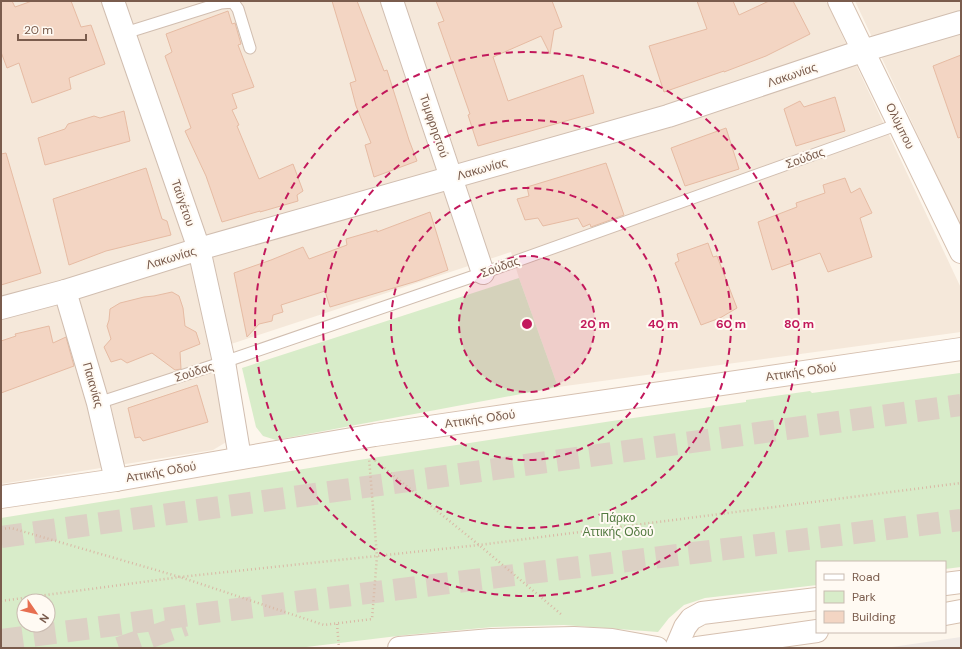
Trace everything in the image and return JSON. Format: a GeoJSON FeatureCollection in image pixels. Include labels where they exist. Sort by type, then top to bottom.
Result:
{"type":"FeatureCollection","features":[{"type":"Feature","properties":{"kind":"street","name":"Ταϋγέτου"},"geometry":{"type":"LineString","coordinates":[[113,1],[199,249],[224,362],[240,458]]}},
{"type":"Feature","properties":{"kind":"street","name":"Τυμφρηστού"},"geometry":{"type":"LineString","coordinates":[[392,1],[483,273]]}},
{"type":"Feature","properties":{"kind":"street","name":"Ολύμπου"},"geometry":{"type":"LineString","coordinates":[[839,1],[961,252]]}},
{"type":"Feature","properties":{"kind":"street","name":"Λακωνίας"},"geometry":{"type":"LineString","coordinates":[[1,308],[65,291],[199,249],[668,116],[863,51],[961,22]]}},
{"type":"Feature","properties":{"kind":"street","name":"Παιανίας"},"geometry":{"type":"LineString","coordinates":[[65,291],[98,403],[116,480]]}},
{"type":"Feature","properties":{"kind":"street","name":"Αττικής Οδού"},"geometry":{"type":"LineString","coordinates":[[1,497],[116,480],[366,436],[961,349]]}},
{"type":"Feature","properties":{"kind":"street"},"geometry":{"type":"LineString","coordinates":[[946,584],[961,582]]}},
{"type":"Feature","properties":{"kind":"street"},"geometry":{"type":"LineString","coordinates":[[676,648],[684,627],[691,619],[702,613],[816,600]]}},
{"type":"Feature","properties":{"kind":"street"},"geometry":{"type":"LineString","coordinates":[[946,614],[961,611]]}},
{"type":"Feature","properties":{"kind":"street"},"geometry":{"type":"LineString","coordinates":[[697,648],[816,631]]}},
{"type":"Feature","properties":{"kind":"street"},"geometry":{"type":"LineString","coordinates":[[400,648],[491,640],[574,638],[612,640],[657,648]]}},
{"type":"Feature","properties":{"kind":"lane"},"geometry":{"type":"LineString","coordinates":[[124,33],[221,3],[233,2],[238,9],[250,48]]}},
{"type":"Feature","properties":{"kind":"lane","name":"Σούδας"},"geometry":{"type":"LineString","coordinates":[[98,403],[224,362],[483,273],[899,124]]}},
{"type":"Feature","properties":{"kind":"path"},"geometry":{"type":"LineString","coordinates":[[1,530],[11,528],[180,577],[324,625],[372,619],[377,556],[369,456],[479,545],[564,617]]}},
{"type":"Feature","properties":{"kind":"path"},"geometry":{"type":"LineString","coordinates":[[1,601],[180,577],[479,545],[961,483]]}},
{"type":"Feature","properties":{"kind":"path"},"geometry":{"type":"LineString","coordinates":[[337,624],[339,648]]}},
{"type":"Feature","properties":{"kind":"shaded area"},"geometry":{"type":"Polygon","coordinates":[[[1,1],[826,1],[961,288],[961,332],[558,387],[511,252],[216,349],[228,441],[213,450],[1,484],[1,1]]]}},
{"type":"Feature","properties":{"kind":"shaded area"},"geometry":{"type":"Polygon","coordinates":[[[855,1],[961,1],[961,227],[855,1]]]}},
{"type":"Feature","properties":{"kind":"shaded area"},"geometry":{"type":"Polygon","coordinates":[[[961,637],[961,648],[885,648],[961,637]]]}},
{"type":"Feature","properties":{"kind":"green space"},"geometry":{"type":"Polygon","coordinates":[[[519,278],[558,387],[276,440],[263,436],[256,427],[242,368],[519,278]]]}},
{"type":"Feature","properties":{"kind":"green space","name":"Πάρκο Αττικής Οδού"},"geometry":{"type":"Polygon","coordinates":[[[961,373],[961,567],[946,569],[946,561],[816,561],[816,585],[705,598],[684,605],[669,618],[658,632],[564,625],[493,627],[406,635],[298,648],[1,648],[1,518],[359,460],[746,402],[746,400],[810,391],[812,393],[961,373]]]}},
{"type":"Feature","properties":{"kind":"building"},"geometry":{"type":"Polygon","coordinates":[[[1,1],[12,1],[15,7],[32,1],[71,1],[81,27],[91,25],[105,64],[69,78],[71,89],[32,103],[19,63],[7,68],[1,52],[1,1]]]}},
{"type":"Feature","properties":{"kind":"building"},"geometry":{"type":"Polygon","coordinates":[[[332,1],[357,1],[384,71],[387,70],[417,161],[374,177],[365,145],[371,143],[356,106],[350,83],[356,81],[332,1]]]}},
{"type":"Feature","properties":{"kind":"building"},"geometry":{"type":"Polygon","coordinates":[[[436,1],[552,1],[562,27],[554,30],[550,54],[541,36],[493,57],[508,101],[583,75],[594,113],[478,146],[468,115],[470,114],[438,23],[444,21],[436,1]]]}},
{"type":"Feature","properties":{"kind":"building"},"geometry":{"type":"Polygon","coordinates":[[[697,1],[733,1],[739,15],[769,1],[793,1],[810,34],[766,56],[664,92],[649,46],[707,29],[697,1]]]}},
{"type":"Feature","properties":{"kind":"building"},"geometry":{"type":"Polygon","coordinates":[[[228,11],[232,24],[235,23],[241,44],[238,45],[254,87],[232,94],[237,108],[232,110],[259,179],[293,164],[303,191],[297,195],[298,201],[222,222],[206,176],[185,131],[191,128],[165,56],[172,52],[166,34],[228,11]]]}},
{"type":"Feature","properties":{"kind":"building"},"geometry":{"type":"Polygon","coordinates":[[[961,55],[961,137],[958,138],[933,66],[961,55]]]}},
{"type":"Feature","properties":{"kind":"building"},"geometry":{"type":"Polygon","coordinates":[[[835,97],[845,131],[796,146],[784,109],[800,101],[804,107],[835,97]]]}},
{"type":"Feature","properties":{"kind":"building"},"geometry":{"type":"Polygon","coordinates":[[[124,111],[130,141],[45,165],[38,138],[65,129],[68,124],[94,116],[100,118],[124,111]]]}},
{"type":"Feature","properties":{"kind":"building"},"geometry":{"type":"Polygon","coordinates":[[[726,128],[739,169],[685,186],[671,148],[726,128]]]}},
{"type":"Feature","properties":{"kind":"building"},"geometry":{"type":"Polygon","coordinates":[[[6,153],[41,273],[1,285],[1,154],[6,153]]]}},
{"type":"Feature","properties":{"kind":"building"},"geometry":{"type":"Polygon","coordinates":[[[606,163],[624,215],[591,227],[590,224],[583,227],[578,218],[543,226],[538,218],[525,220],[517,199],[529,196],[527,187],[606,163]]]}},
{"type":"Feature","properties":{"kind":"building"},"geometry":{"type":"Polygon","coordinates":[[[146,168],[162,219],[167,221],[171,235],[106,251],[69,265],[53,199],[146,168]]]}},
{"type":"Feature","properties":{"kind":"building"},"geometry":{"type":"Polygon","coordinates":[[[845,178],[851,193],[860,188],[872,213],[860,218],[872,257],[828,272],[820,253],[772,270],[758,222],[797,207],[796,203],[825,193],[823,185],[845,178]]]}},
{"type":"Feature","properties":{"kind":"building"},"geometry":{"type":"Polygon","coordinates":[[[430,212],[448,270],[417,281],[330,307],[325,291],[281,305],[283,312],[273,315],[272,321],[259,324],[247,337],[234,273],[303,247],[309,259],[347,245],[346,239],[377,230],[377,232],[430,212]]]}},
{"type":"Feature","properties":{"kind":"building"},"geometry":{"type":"Polygon","coordinates":[[[708,243],[713,257],[717,256],[737,308],[720,318],[701,325],[675,263],[679,261],[677,254],[708,243]]]}},
{"type":"Feature","properties":{"kind":"building"},"geometry":{"type":"Polygon","coordinates":[[[172,292],[179,296],[183,308],[185,326],[196,332],[200,344],[180,352],[181,369],[175,370],[152,353],[127,363],[121,359],[111,362],[104,347],[111,339],[107,326],[110,309],[120,303],[172,292]]]}},
{"type":"Feature","properties":{"kind":"building"},"geometry":{"type":"Polygon","coordinates":[[[49,326],[53,343],[66,337],[74,366],[1,393],[1,341],[16,336],[15,334],[49,326]]]}},
{"type":"Feature","properties":{"kind":"building"},"geometry":{"type":"Polygon","coordinates":[[[197,385],[208,422],[143,441],[140,437],[135,438],[128,408],[197,385]]]}},
{"type":"Feature","properties":{"kind":"tunnel"},"geometry":{"type":"LineString","coordinates":[[1,537],[961,405]]}},
{"type":"Feature","properties":{"kind":"tunnel"},"geometry":{"type":"LineString","coordinates":[[1,640],[230,610],[961,520]]}},
{"type":"Feature","properties":{"kind":"tunnel"},"geometry":{"type":"LineString","coordinates":[[119,648],[185,625]]}}]}
